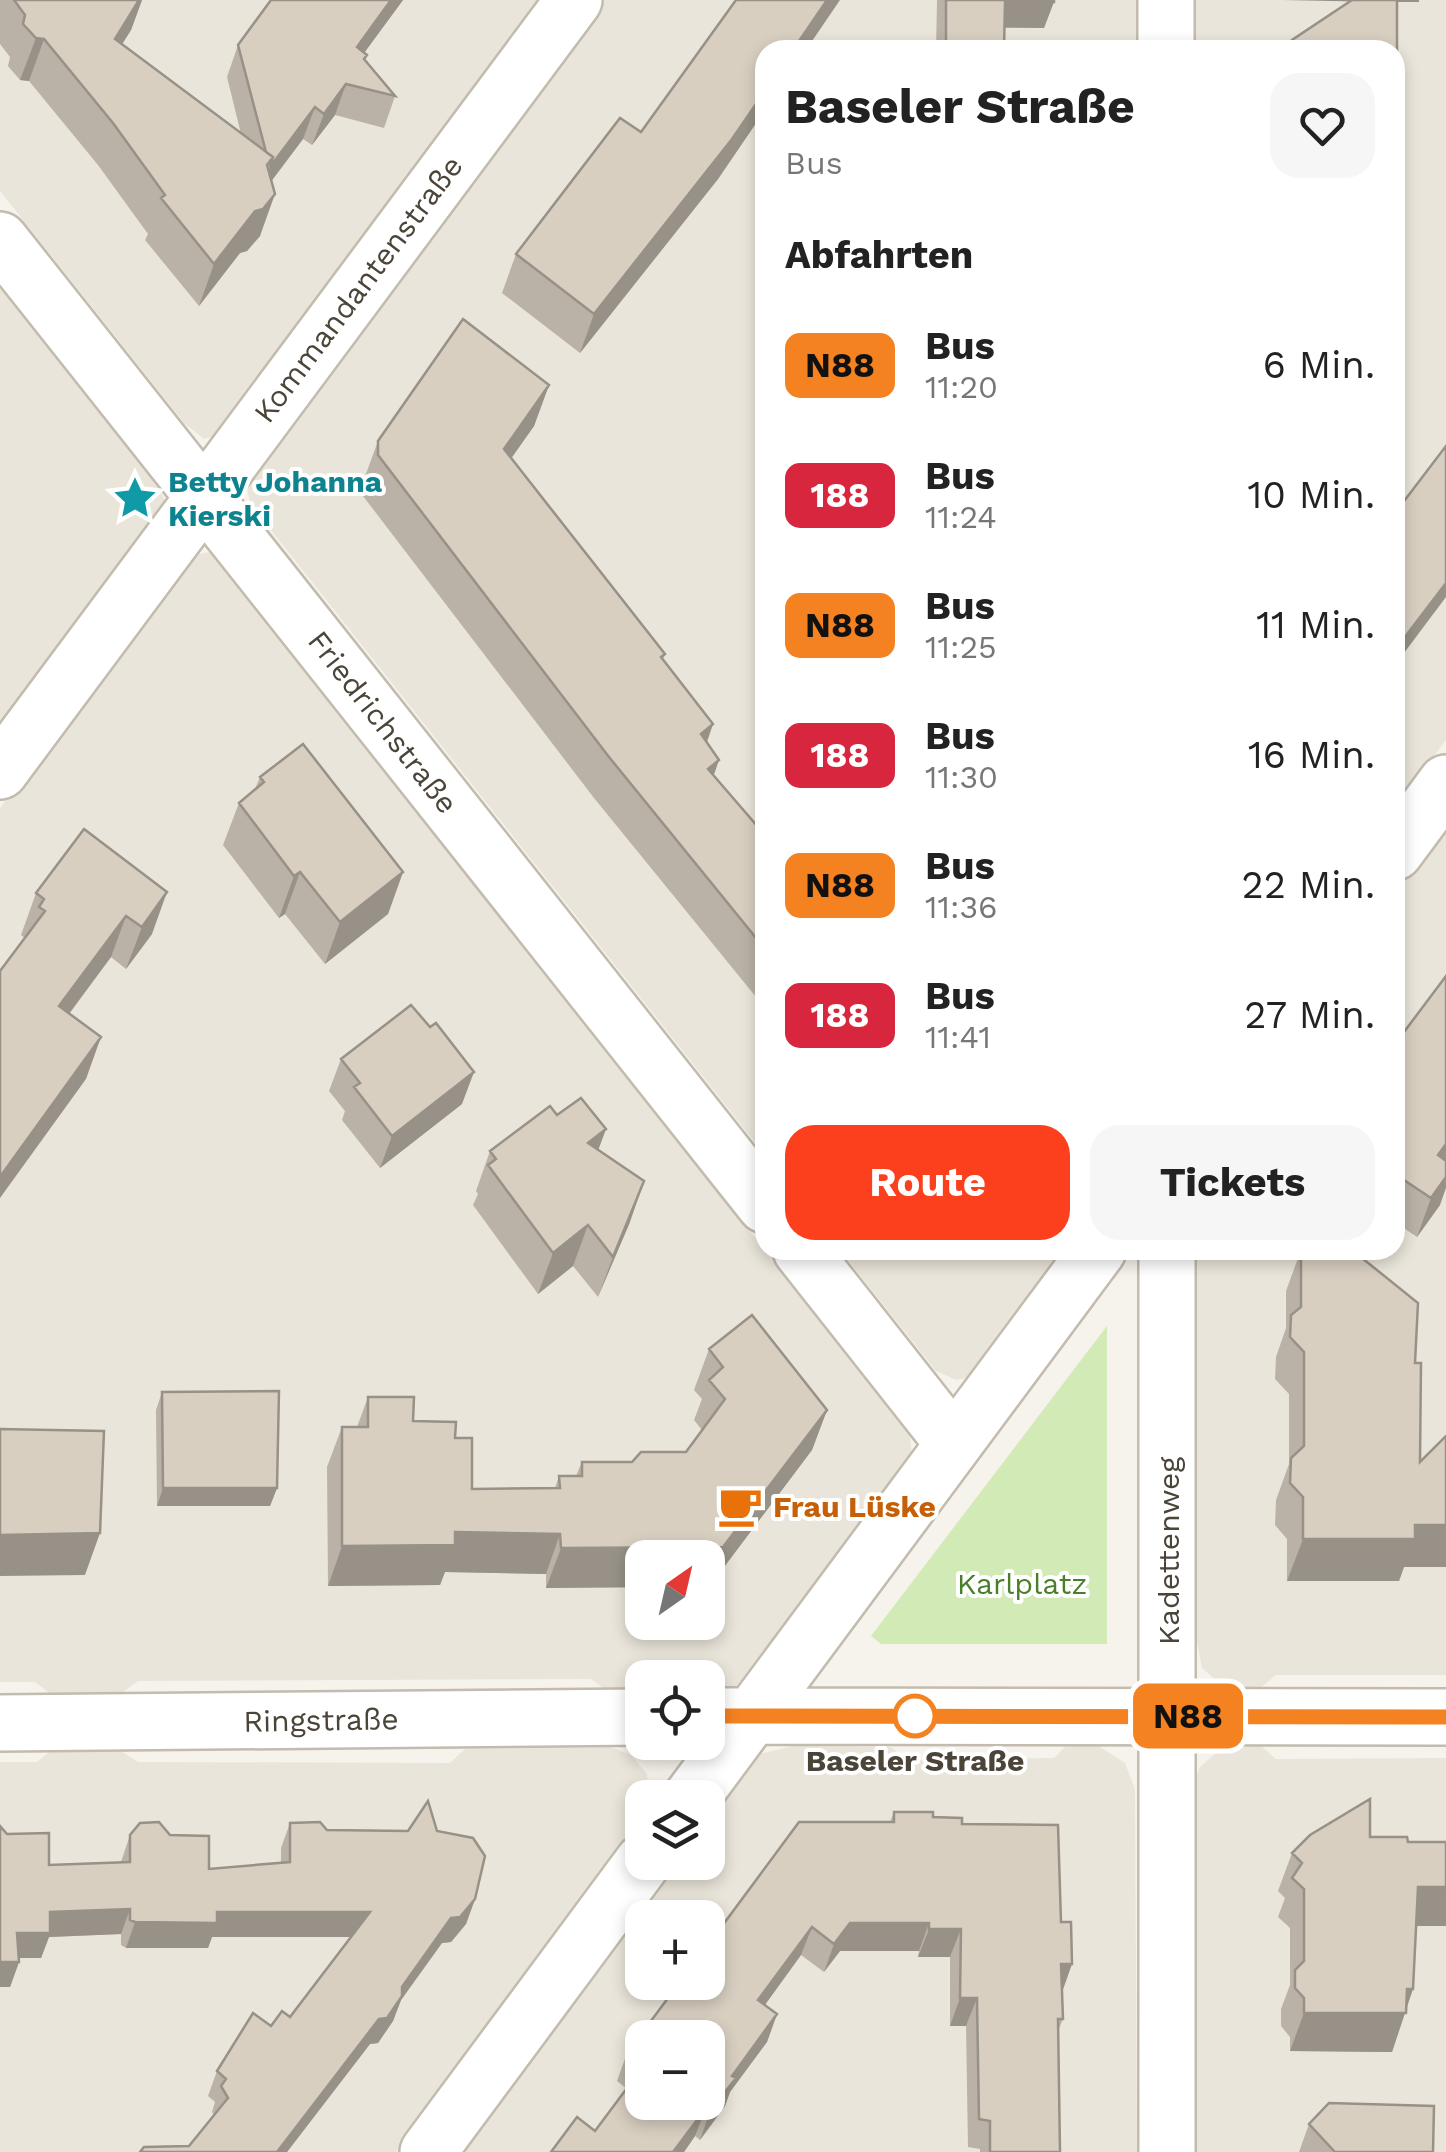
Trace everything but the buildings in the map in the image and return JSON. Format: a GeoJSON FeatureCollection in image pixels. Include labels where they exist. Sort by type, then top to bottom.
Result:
{"type":"FeatureCollection","features":[{"type":"Feature","properties":{"kind":"street","name":"Kommandantenstraße"},"geometry":{"type":"LineString","coordinates":[[0,771],[574,0]]}},
{"type":"Feature","properties":{"kind":"street"},"geometry":{"type":"LineString","coordinates":[[1166,0],[1166,40]]}},
{"type":"Feature","properties":{"kind":"street","name":"Friedrichstraße"},"geometry":{"type":"LineString","coordinates":[[0,240],[755,1192]]}},
{"type":"Feature","properties":{"kind":"street"},"geometry":{"type":"LineString","coordinates":[[1405,838],[1446,783]]}},
{"type":"Feature","properties":{"kind":"street"},"geometry":{"type":"LineString","coordinates":[[809,1260],[954,1444]]}},
{"type":"Feature","properties":{"kind":"street"},"geometry":{"type":"LineString","coordinates":[[699,1780],[729,1716],[954,1444],[1091,1260]]}},
{"type":"Feature","properties":{"kind":"street","name":"Kadettenweg"},"geometry":{"type":"LineString","coordinates":[[1167,1260],[1168,2152]]}},
{"type":"Feature","properties":{"kind":"street"},"geometry":{"type":"LineString","coordinates":[[729,1716],[1446,1717]]}},
{"type":"Feature","properties":{"kind":"street","name":"Ringstraße"},"geometry":{"type":"LineString","coordinates":[[0,1723],[625,1717]]}},
{"type":"Feature","properties":{"kind":"street"},"geometry":{"type":"LineString","coordinates":[[428,2152],[629,1880]]}},
{"type":"Feature","properties":{"kind":"shaded area"},"geometry":{"type":"Polygon","coordinates":[[[0,0],[544,0],[222,434],[204,439],[184,423],[0,191],[0,0]]]}},
{"type":"Feature","properties":{"kind":"shaded area"},"geometry":{"type":"Polygon","coordinates":[[[600,0],[1140,0],[1140,40],[755,40],[755,1142],[251,505],[247,476],[600,0]]]}},
{"type":"Feature","properties":{"kind":"shaded area"},"geometry":{"type":"Polygon","coordinates":[[[1191,0],[1446,0],[1446,740],[1405,795],[1405,40],[1191,40],[1191,0]]]}},
{"type":"Feature","properties":{"kind":"shaded area"},"geometry":{"type":"Polygon","coordinates":[[[0,283],[150,471],[165,501],[162,516],[0,732],[0,283]]]}},
{"type":"Feature","properties":{"kind":"shaded area"},"geometry":{"type":"Polygon","coordinates":[[[209,552],[226,567],[755,1238],[755,1260],[773,1260],[910,1434],[912,1458],[756,1669],[736,1686],[725,1688],[725,1660],[625,1660],[625,1693],[609,1693],[591,1679],[138,1681],[119,1695],[52,1695],[35,1682],[0,1682],[0,808],[188,557],[209,552]]]}},
{"type":"Feature","properties":{"kind":"shaded area"},"geometry":{"type":"Polygon","coordinates":[[[1446,818],[1446,1675],[1276,1675],[1259,1689],[1225,1688],[1202,1668],[1193,1623],[1193,1260],[1405,1260],[1405,873],[1446,818]]]}},
{"type":"Feature","properties":{"kind":"shaded area"},"geometry":{"type":"Polygon","coordinates":[[[848,1260],[1059,1260],[971,1377],[956,1380],[936,1371],[848,1260]]]}},
{"type":"Feature","properties":{"kind":"shaded area"},"geometry":{"type":"Polygon","coordinates":[[[1259,1744],[1276,1759],[1446,1758],[1446,2152],[1194,2152],[1194,1782],[1200,1767],[1215,1754],[1259,1744]]]}},
{"type":"Feature","properties":{"kind":"shaded area"},"geometry":{"type":"Polygon","coordinates":[[[1097,1745],[1125,1763],[1135,1789],[1137,2152],[454,2152],[625,1922],[625,2000],[725,2000],[725,1900],[641,1900],[656,1880],[725,1880],[725,1791],[756,1755],[793,1746],[891,1747],[906,1760],[1054,1758],[1066,1746],[1097,1745]]]}},
{"type":"Feature","properties":{"kind":"shaded area"},"geometry":{"type":"Polygon","coordinates":[[[611,1747],[625,1753],[625,1760],[635,1760],[648,1780],[625,1780],[625,1843],[396,2152],[0,2152],[0,1762],[37,1762],[53,1749],[118,1749],[138,1762],[450,1763],[465,1749],[611,1747]]]}},
{"type":"Feature","properties":{"kind":"green space","name":"Karlplatz"},"geometry":{"type":"Polygon","coordinates":[[[1107,1326],[1107,1644],[881,1644],[871,1636],[1107,1326]]]}},
{"type":"Feature","properties":{"kind":"bus line","name":"N88"},"geometry":{"type":"LineString","coordinates":[[725,1716],[1446,1717]]}},
{"type":"Feature","properties":{"kind":"place","name":"Betty Johanna Kierski"},"geometry":{"type":"Point","coordinates":[135,498]}},
{"type":"Feature","properties":{"kind":"place","name":"Frau Lüske"},"geometry":{"type":"Point","coordinates":[740,1506]}},
{"type":"Feature","properties":{"kind":"place","name":"Baseler Straße"},"geometry":{"type":"Point","coordinates":[915,1716]}}]}
